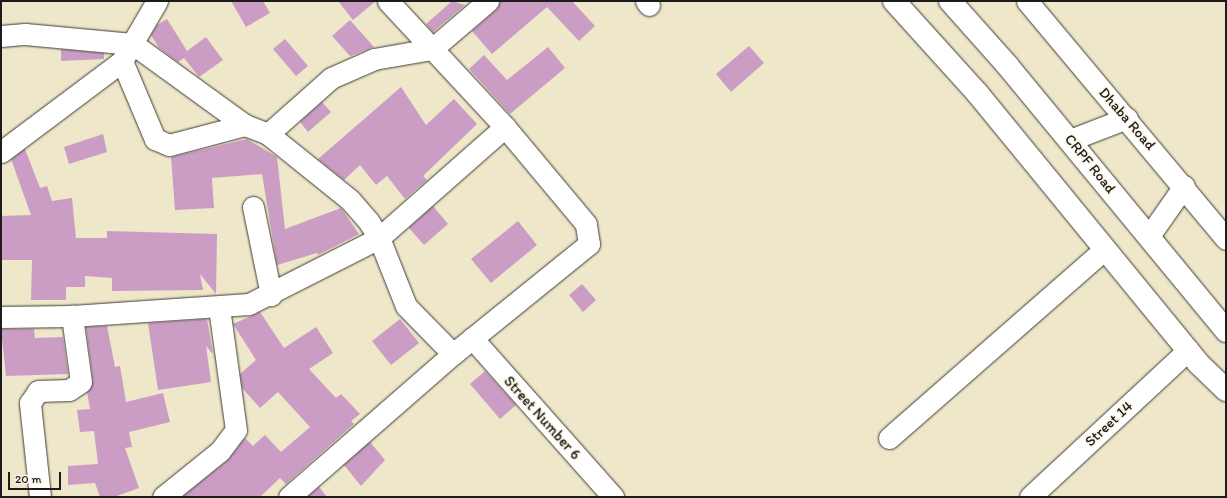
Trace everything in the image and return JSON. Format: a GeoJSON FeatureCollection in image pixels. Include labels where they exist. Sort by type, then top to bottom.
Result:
{"type":"FeatureCollection","features":[{"type":"Feature","properties":{"kind":"street"},"geometry":{"type":"LineString","coordinates":[[1,152],[128,53],[157,1]]}},
{"type":"Feature","properties":{"kind":"street"},"geometry":{"type":"LineString","coordinates":[[289,497],[453,354],[589,244],[586,224],[505,127],[388,1]]}},
{"type":"Feature","properties":{"kind":"street"},"geometry":{"type":"LineString","coordinates":[[268,134],[346,70],[374,59],[432,49],[488,1]]}},
{"type":"Feature","properties":{"kind":"street"},"geometry":{"type":"LineString","coordinates":[[894,1],[978,94],[1188,350],[1226,390]]}},
{"type":"Feature","properties":{"kind":"street","name":"CRPF Road"},"geometry":{"type":"LineString","coordinates":[[950,1],[1070,140],[1226,331]]}},
{"type":"Feature","properties":{"kind":"street","name":"Dhaba Road"},"geometry":{"type":"LineString","coordinates":[[1027,1],[1184,186],[1226,239]]}},
{"type":"Feature","properties":{"kind":"street"},"geometry":{"type":"LineString","coordinates":[[1,36],[25,34],[128,53],[245,125],[268,134],[350,200],[379,238],[406,306],[453,354]]}},
{"type":"Feature","properties":{"kind":"street"},"geometry":{"type":"LineString","coordinates":[[128,53],[160,144],[168,146],[245,125]]}},
{"type":"Feature","properties":{"kind":"street"},"geometry":{"type":"LineString","coordinates":[[1070,140],[1127,118]]}},
{"type":"Feature","properties":{"kind":"street"},"geometry":{"type":"LineString","coordinates":[[1,316],[72,316],[219,308],[249,304],[271,295],[379,238],[505,127]]}},
{"type":"Feature","properties":{"kind":"street"},"geometry":{"type":"LineString","coordinates":[[1149,236],[1184,186]]}},
{"type":"Feature","properties":{"kind":"street"},"geometry":{"type":"LineString","coordinates":[[253,207],[271,295]]}},
{"type":"Feature","properties":{"kind":"street"},"geometry":{"type":"LineString","coordinates":[[889,438],[1105,249]]}},
{"type":"Feature","properties":{"kind":"street"},"geometry":{"type":"LineString","coordinates":[[163,497],[220,451],[236,430],[219,308]]}},
{"type":"Feature","properties":{"kind":"street"},"geometry":{"type":"LineString","coordinates":[[40,497],[30,403],[38,391],[69,390],[81,382],[72,316]]}},
{"type":"Feature","properties":{"kind":"street","name":"Street Number 6"},"geometry":{"type":"LineString","coordinates":[[472,338],[613,497]]}},
{"type":"Feature","properties":{"kind":"street","name":"Street 14"},"geometry":{"type":"LineString","coordinates":[[1030,497],[1188,350]]}},
{"type":"Feature","properties":{"kind":"building"},"geometry":{"type":"Polygon","coordinates":[[[231,1],[263,1],[270,13],[246,27],[231,1]]]}},
{"type":"Feature","properties":{"kind":"building"},"geometry":{"type":"Polygon","coordinates":[[[338,1],[376,1],[353,20],[338,1]]]}},
{"type":"Feature","properties":{"kind":"building"},"geometry":{"type":"Polygon","coordinates":[[[452,1],[465,5],[433,32],[426,24],[452,1]]]}},
{"type":"Feature","properties":{"kind":"building"},"geometry":{"type":"Polygon","coordinates":[[[500,1],[572,1],[595,26],[579,41],[547,7],[492,54],[472,31],[496,10],[500,1]]]}},
{"type":"Feature","properties":{"kind":"building"},"geometry":{"type":"Polygon","coordinates":[[[167,19],[187,51],[206,37],[223,60],[199,77],[184,58],[178,62],[159,48],[151,35],[157,25],[167,19]]]}},
{"type":"Feature","properties":{"kind":"building"},"geometry":{"type":"Polygon","coordinates":[[[350,20],[374,47],[350,56],[332,36],[350,20]]]}},
{"type":"Feature","properties":{"kind":"building"},"geometry":{"type":"Polygon","coordinates":[[[285,39],[308,66],[296,76],[273,49],[285,39]]]}},
{"type":"Feature","properties":{"kind":"building"},"geometry":{"type":"Polygon","coordinates":[[[749,46],[764,63],[731,92],[716,74],[749,46]]]}},
{"type":"Feature","properties":{"kind":"building"},"geometry":{"type":"Polygon","coordinates":[[[548,47],[565,68],[510,114],[469,69],[484,55],[507,80],[548,47]]]}},
{"type":"Feature","properties":{"kind":"building"},"geometry":{"type":"Polygon","coordinates":[[[61,49],[104,53],[104,59],[61,61],[61,49]]]}},
{"type":"Feature","properties":{"kind":"building"},"geometry":{"type":"Polygon","coordinates":[[[401,87],[426,125],[454,99],[477,124],[423,176],[427,180],[405,199],[387,176],[376,185],[360,165],[344,180],[318,159],[401,87]]]}},
{"type":"Feature","properties":{"kind":"building"},"geometry":{"type":"Polygon","coordinates":[[[322,102],[331,112],[308,132],[300,122],[322,102]]]}},
{"type":"Feature","properties":{"kind":"building"},"geometry":{"type":"Polygon","coordinates":[[[103,134],[107,152],[69,164],[64,147],[103,134]]]}},
{"type":"Feature","properties":{"kind":"building"},"geometry":{"type":"Polygon","coordinates":[[[247,139],[277,157],[285,229],[341,208],[359,234],[318,255],[317,253],[277,265],[262,174],[212,178],[214,208],[175,210],[171,157],[247,139]]]}},
{"type":"Feature","properties":{"kind":"building"},"geometry":{"type":"Polygon","coordinates":[[[25,149],[40,188],[47,186],[52,201],[72,198],[76,238],[107,238],[107,231],[217,234],[216,294],[200,274],[203,290],[112,291],[112,278],[85,276],[85,287],[66,287],[66,300],[31,300],[32,260],[1,260],[1,216],[31,215],[11,159],[25,149]]]}},
{"type":"Feature","properties":{"kind":"building"},"geometry":{"type":"Polygon","coordinates":[[[433,206],[448,224],[424,245],[409,228],[433,206]]]}},
{"type":"Feature","properties":{"kind":"building"},"geometry":{"type":"Polygon","coordinates":[[[518,221],[537,245],[491,283],[471,259],[518,221]]]}},
{"type":"Feature","properties":{"kind":"building"},"geometry":{"type":"Polygon","coordinates":[[[582,284],[596,300],[583,312],[569,295],[582,284]]]}},
{"type":"Feature","properties":{"kind":"building"},"geometry":{"type":"Polygon","coordinates":[[[260,312],[284,348],[316,327],[333,353],[309,369],[336,398],[341,394],[360,414],[351,421],[354,424],[286,484],[280,478],[260,497],[182,497],[228,460],[245,438],[253,446],[265,435],[281,452],[310,427],[278,392],[260,408],[242,388],[240,374],[256,360],[233,324],[260,312]]]}},
{"type":"Feature","properties":{"kind":"building"},"geometry":{"type":"Polygon","coordinates":[[[207,319],[213,354],[206,346],[211,382],[158,390],[148,323],[207,319]]]}},
{"type":"Feature","properties":{"kind":"building"},"geometry":{"type":"Polygon","coordinates":[[[400,319],[419,343],[391,365],[372,341],[400,319]]]}},
{"type":"Feature","properties":{"kind":"building"},"geometry":{"type":"Polygon","coordinates":[[[107,326],[115,367],[120,366],[126,402],[163,393],[170,422],[129,432],[132,447],[125,448],[139,488],[114,497],[100,497],[95,483],[68,485],[68,466],[98,464],[94,431],[80,432],[77,410],[90,409],[87,392],[93,381],[86,327],[107,326]]]}},
{"type":"Feature","properties":{"kind":"building"},"geometry":{"type":"Polygon","coordinates":[[[1,329],[34,329],[35,338],[63,337],[68,374],[6,376],[1,329]]]}},
{"type":"Feature","properties":{"kind":"building"},"geometry":{"type":"Polygon","coordinates":[[[485,371],[516,405],[500,419],[470,384],[485,371]]]}},
{"type":"Feature","properties":{"kind":"building"},"geometry":{"type":"Polygon","coordinates":[[[370,442],[385,460],[361,486],[344,465],[370,442]]]}},
{"type":"Feature","properties":{"kind":"building"},"geometry":{"type":"Polygon","coordinates":[[[319,487],[327,497],[307,497],[319,487]]]}}]}
